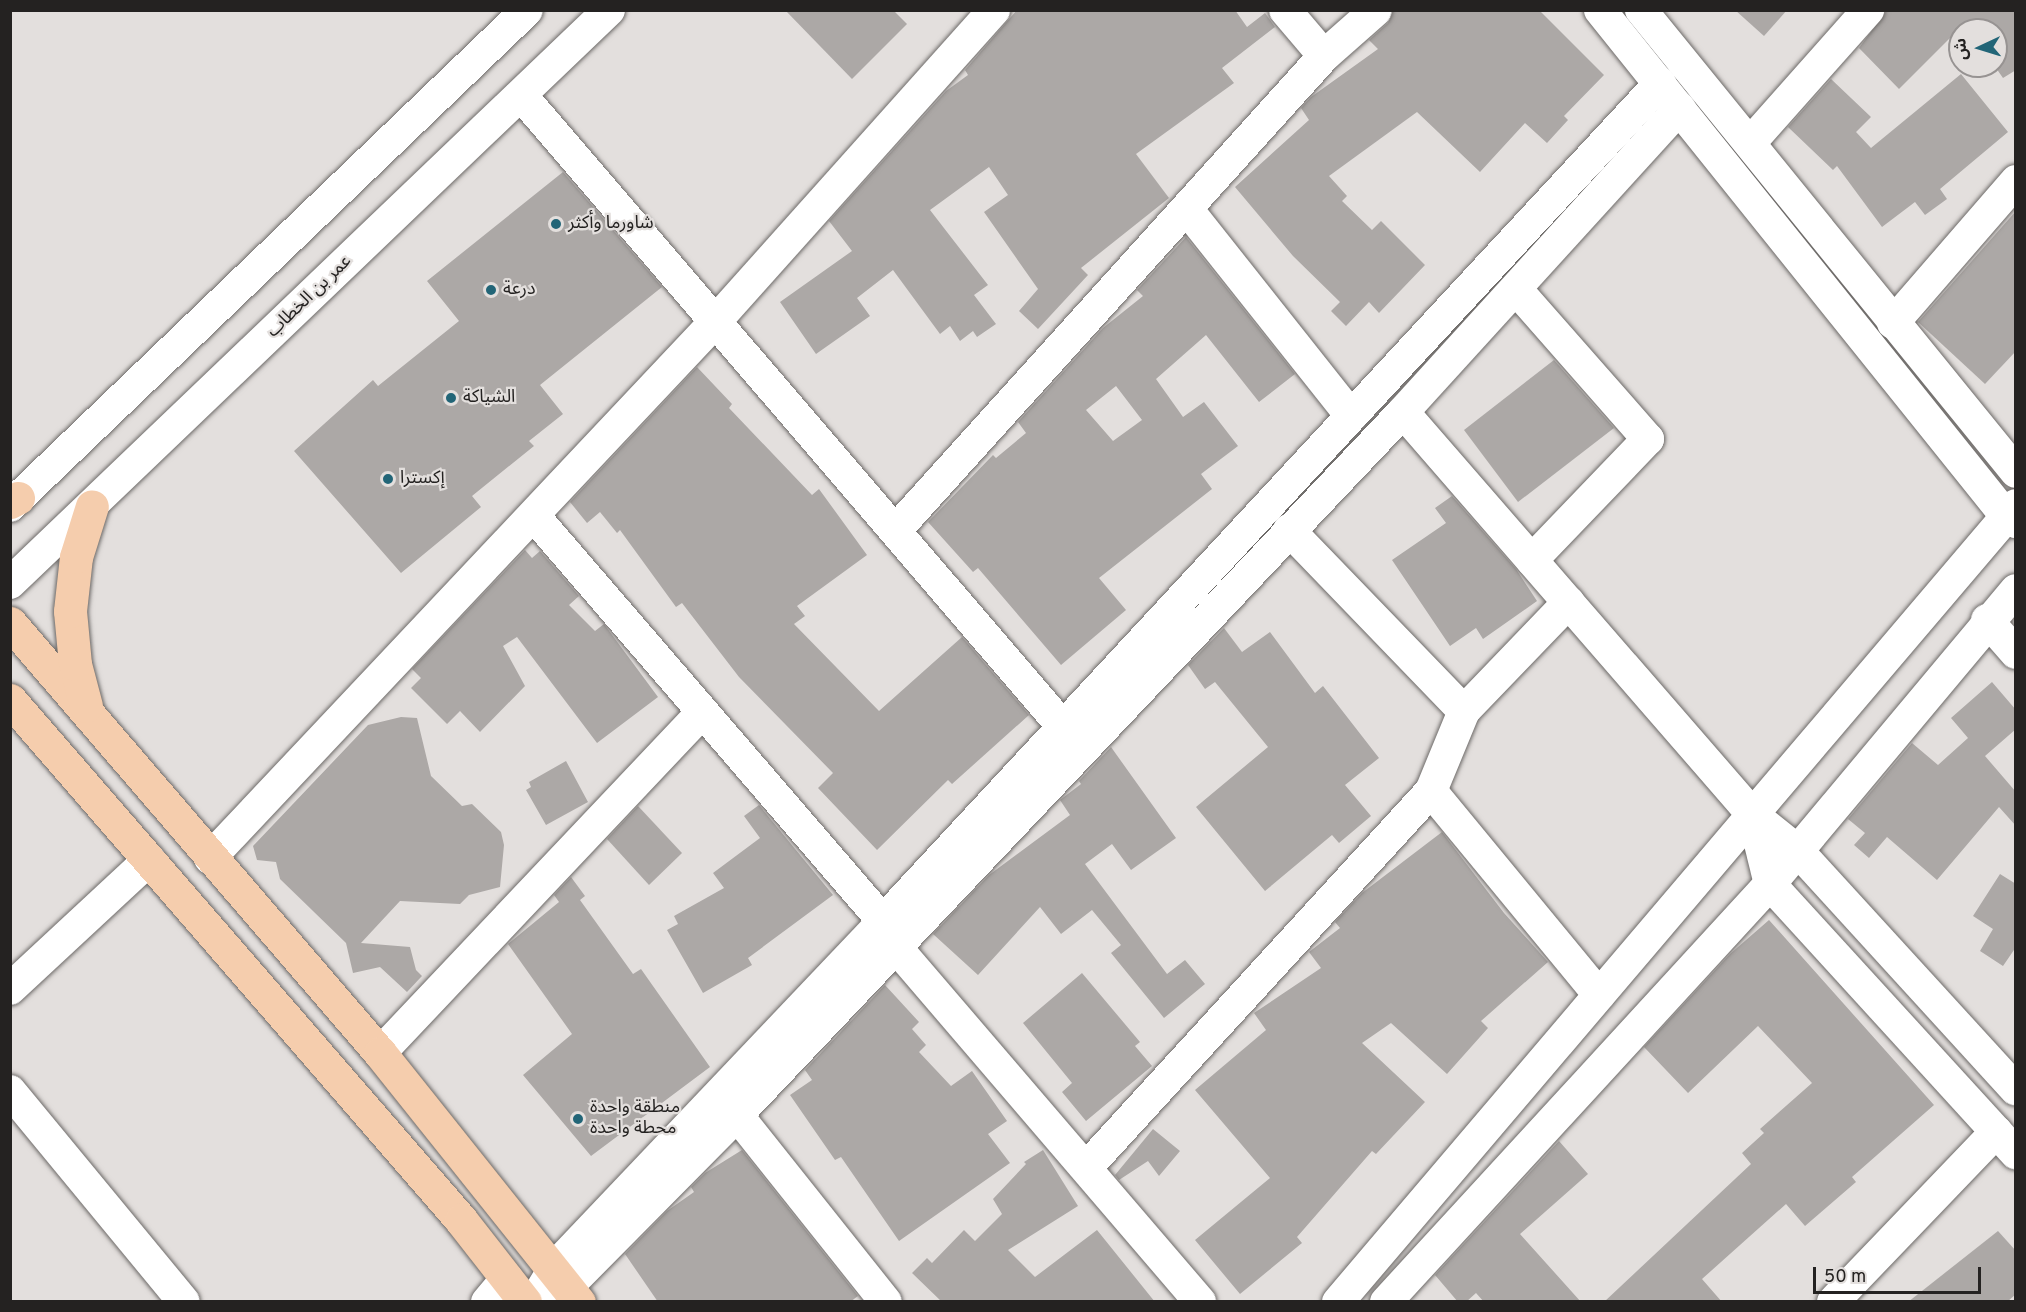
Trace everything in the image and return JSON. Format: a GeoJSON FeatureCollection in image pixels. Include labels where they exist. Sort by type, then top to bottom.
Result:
{"type":"FeatureCollection","features":[{"type":"Feature","properties":{"kind":"main road"},"geometry":{"type":"LineString","coordinates":[[90,716],[75,664],[70,611],[76,557],[92,506]]}},
{"type":"Feature","properties":{"kind":"main road"},"geometry":{"type":"LineString","coordinates":[[10,623],[380,1053],[471,1166],[561,1289]]}},
{"type":"Feature","properties":{"kind":"main road"},"geometry":{"type":"LineString","coordinates":[[10,700],[440,1196],[507,1294]]}},
{"type":"Feature","properties":{"kind":"main road"},"geometry":{"type":"LineString","coordinates":[[440,1196],[471,1166]]}},
{"type":"Feature","properties":{"kind":"street"},"geometry":{"type":"LineString","coordinates":[[13,502],[527,10]]}},
{"type":"Feature","properties":{"kind":"street","name":"عمر بن الخطاب"},"geometry":{"type":"LineString","coordinates":[[10,583],[609,10]]}},
{"type":"Feature","properties":{"kind":"street"},"geometry":{"type":"LineString","coordinates":[[210,858],[716,322],[994,10]]}},
{"type":"Feature","properties":{"kind":"street"},"geometry":{"type":"LineString","coordinates":[[1285,10],[1324,56]]}},
{"type":"Feature","properties":{"kind":"street"},"geometry":{"type":"LineString","coordinates":[[895,531],[1324,56],[1376,10]]}},
{"type":"Feature","properties":{"kind":"street"},"geometry":{"type":"LineString","coordinates":[[1338,1302],[2012,514],[1600,10]]}},
{"type":"Feature","properties":{"kind":"street"},"geometry":{"type":"LineString","coordinates":[[1641,10],[2016,472]]}},
{"type":"Feature","properties":{"kind":"street"},"geometry":{"type":"LineString","coordinates":[[1750,143],[1868,10]]}},
{"type":"Feature","properties":{"kind":"street"},"geometry":{"type":"LineString","coordinates":[[534,1302],[561,1289],[737,1115],[1062,727],[1660,83]]}},
{"type":"Feature","properties":{"kind":"street"},"geometry":{"type":"LineString","coordinates":[[520,95],[1062,727]]}},
{"type":"Feature","properties":{"kind":"street"},"geometry":{"type":"LineString","coordinates":[[561,1289],[889,933],[1403,412],[1680,108]]}},
{"type":"Feature","properties":{"kind":"street"},"geometry":{"type":"LineString","coordinates":[[1893,323],[2016,182]]}},
{"type":"Feature","properties":{"kind":"street"},"geometry":{"type":"LineString","coordinates":[[1187,209],[1351,416]]}},
{"type":"Feature","properties":{"kind":"street"},"geometry":{"type":"LineString","coordinates":[[1516,289],[1648,439],[1532,560]]}},
{"type":"Feature","properties":{"kind":"street"},"geometry":{"type":"LineString","coordinates":[[1403,412],[1753,815],[1798,851],[2016,1090]]}},
{"type":"Feature","properties":{"kind":"street"},"geometry":{"type":"LineString","coordinates":[[534,516],[1200,1302]]}},
{"type":"Feature","properties":{"kind":"street"},"geometry":{"type":"LineString","coordinates":[[1289,530],[1464,711]]}},
{"type":"Feature","properties":{"kind":"street"},"geometry":{"type":"LineString","coordinates":[[1394,1299],[1770,884],[1987,620],[2016,590]]}},
{"type":"Feature","properties":{"kind":"street"},"geometry":{"type":"LineString","coordinates":[[1087,1167],[1431,791],[1464,711],[1569,602]]}},
{"type":"Feature","properties":{"kind":"street"},"geometry":{"type":"LineString","coordinates":[[1987,620],[2016,653]]}},
{"type":"Feature","properties":{"kind":"street"},"geometry":{"type":"LineString","coordinates":[[380,1053],[702,712]]}},
{"type":"Feature","properties":{"kind":"street"},"geometry":{"type":"LineString","coordinates":[[1431,791],[1599,995]]}},
{"type":"Feature","properties":{"kind":"street"},"geometry":{"type":"LineString","coordinates":[[1753,815],[1770,884],[2006,1142],[1833,1302]]}},
{"type":"Feature","properties":{"kind":"street"},"geometry":{"type":"LineString","coordinates":[[10,989],[149,860]]}},
{"type":"Feature","properties":{"kind":"street"},"geometry":{"type":"LineString","coordinates":[[10,1091],[184,1302]]}},
{"type":"Feature","properties":{"kind":"street"},"geometry":{"type":"LineString","coordinates":[[737,1115],[886,1302]]}},
{"type":"Feature","properties":{"kind":"building"},"geometry":{"type":"Polygon","coordinates":[[[785,10],[893,10],[907,24],[852,79],[785,10]]]}},
{"type":"Feature","properties":{"kind":"building"},"geometry":{"type":"Polygon","coordinates":[[[1017,10],[1235,10],[1247,27],[1265,13],[1275,27],[1222,68],[1234,83],[1136,154],[1169,198],[1081,268],[1088,275],[1038,329],[1019,311],[1038,289],[984,212],[1008,195],[989,167],[930,210],[988,285],[974,295],[996,324],[977,337],[973,331],[960,341],[950,326],[940,334],[893,270],[857,298],[870,316],[816,354],[780,302],[852,251],[829,221],[946,91],[968,75],[965,70],[1017,10]]]}},
{"type":"Feature","properties":{"kind":"building"},"geometry":{"type":"Polygon","coordinates":[[[1393,10],[1539,10],[1604,75],[1564,116],[1568,120],[1547,143],[1525,123],[1480,172],[1417,112],[1329,176],[1347,196],[1342,201],[1372,230],[1381,221],[1425,265],[1379,313],[1369,302],[1346,326],[1331,311],[1340,302],[1293,256],[1235,187],[1309,120],[1301,108],[1311,97],[1378,49],[1369,40],[1388,23],[1393,10]]]}},
{"type":"Feature","properties":{"kind":"building"},"geometry":{"type":"Polygon","coordinates":[[[1735,10],[1787,10],[1764,36],[1735,10]]]}},
{"type":"Feature","properties":{"kind":"building"},"geometry":{"type":"Polygon","coordinates":[[[1887,10],[2016,10],[2016,70],[2008,75],[2008,18],[1948,18],[1948,40],[1899,89],[1859,48],[1887,10]]]}},
{"type":"Feature","properties":{"kind":"building"},"geometry":{"type":"Polygon","coordinates":[[[1956,78],[1964,78],[2008,132],[1940,189],[1947,199],[1925,215],[1915,202],[1882,227],[1837,166],[1833,170],[1788,127],[1831,79],[1871,117],[1856,132],[1871,148],[1956,78]]]}},
{"type":"Feature","properties":{"kind":"building"},"geometry":{"type":"Polygon","coordinates":[[[563,172],[662,287],[540,385],[563,414],[529,441],[534,446],[472,496],[481,507],[401,573],[294,451],[373,380],[378,386],[459,321],[427,281],[563,172]]]}},
{"type":"Feature","properties":{"kind":"building"},"geometry":{"type":"Polygon","coordinates":[[[2016,211],[2016,351],[1985,384],[1918,322],[2016,211]]]}},
{"type":"Feature","properties":{"kind":"building"},"geometry":{"type":"Polygon","coordinates":[[[1186,237],[1295,374],[1259,402],[1206,335],[1156,379],[1183,417],[1204,402],[1238,446],[1201,474],[1212,489],[1099,578],[1126,610],[1061,665],[978,568],[973,572],[928,522],[993,455],[996,458],[1026,433],[1018,422],[1103,328],[1143,296],[1137,290],[1186,237]],[[1116,386],[1086,410],[1113,441],[1142,420],[1116,386]]]}},
{"type":"Feature","properties":{"kind":"building"},"geometry":{"type":"Polygon","coordinates":[[[1554,360],[1614,428],[1518,502],[1464,430],[1554,360]]]}},
{"type":"Feature","properties":{"kind":"building"},"geometry":{"type":"Polygon","coordinates":[[[697,367],[732,404],[729,408],[812,495],[819,489],[867,555],[797,606],[805,616],[794,624],[879,711],[962,637],[1029,715],[952,784],[948,780],[877,850],[818,788],[833,773],[739,677],[682,603],[676,607],[620,530],[617,533],[600,512],[587,523],[570,502],[697,367]]]}},
{"type":"Feature","properties":{"kind":"building"},"geometry":{"type":"Polygon","coordinates":[[[1452,496],[1516,569],[1537,601],[1483,639],[1476,628],[1450,646],[1392,560],[1446,523],[1435,508],[1452,496]]]}},
{"type":"Feature","properties":{"kind":"building"},"geometry":{"type":"Polygon","coordinates":[[[525,550],[532,558],[540,551],[579,596],[569,605],[595,631],[604,624],[658,697],[597,743],[517,637],[503,646],[525,686],[480,732],[460,711],[447,724],[411,688],[421,678],[412,669],[525,550]]]}},
{"type":"Feature","properties":{"kind":"building"},"geometry":{"type":"Polygon","coordinates":[[[1224,628],[1242,652],[1270,632],[1315,693],[1323,686],[1379,758],[1345,785],[1371,816],[1339,843],[1332,835],[1265,891],[1196,807],[1268,747],[1215,682],[1205,689],[1188,665],[1224,628]]]}},
{"type":"Feature","properties":{"kind":"building"},"geometry":{"type":"Polygon","coordinates":[[[1992,682],[2016,710],[2016,729],[1985,756],[2016,792],[2016,826],[1999,807],[1937,880],[1887,837],[1869,858],[1854,845],[1865,833],[1848,819],[1912,743],[1938,765],[1968,738],[1951,718],[1992,682]]]}},
{"type":"Feature","properties":{"kind":"building"},"geometry":{"type":"Polygon","coordinates":[[[401,717],[417,718],[431,776],[462,806],[472,804],[501,832],[504,845],[500,887],[469,895],[460,904],[400,901],[361,943],[410,947],[416,970],[422,976],[407,992],[380,967],[353,973],[346,943],[280,879],[276,862],[257,860],[253,846],[368,725],[401,717]]]}},
{"type":"Feature","properties":{"kind":"building"},"geometry":{"type":"Polygon","coordinates":[[[1111,747],[1176,838],[1131,870],[1112,844],[1085,864],[1167,974],[1185,960],[1205,984],[1164,1018],[1111,953],[1121,945],[1092,910],[1061,934],[1040,907],[978,975],[933,934],[989,875],[1070,815],[1060,800],[1081,784],[1079,781],[1111,747]]]}},
{"type":"Feature","properties":{"kind":"building"},"geometry":{"type":"Polygon","coordinates":[[[566,761],[588,802],[546,825],[526,790],[531,787],[529,782],[566,761]]]}},
{"type":"Feature","properties":{"kind":"building"},"geometry":{"type":"Polygon","coordinates":[[[759,805],[833,895],[748,958],[752,965],[703,993],[667,930],[678,924],[674,916],[724,888],[713,873],[760,838],[744,816],[759,805]]]}},
{"type":"Feature","properties":{"kind":"building"},"geometry":{"type":"Polygon","coordinates":[[[638,806],[682,853],[649,885],[607,839],[638,806]]]}},
{"type":"Feature","properties":{"kind":"building"},"geometry":{"type":"Polygon","coordinates":[[[1442,832],[1504,913],[1548,962],[1481,1021],[1488,1028],[1447,1074],[1391,1023],[1362,1043],[1425,1102],[1376,1154],[1372,1151],[1297,1237],[1302,1243],[1240,1294],[1195,1240],[1270,1178],[1195,1090],[1266,1030],[1254,1013],[1321,968],[1309,952],[1340,928],[1335,922],[1362,893],[1442,832]]]}},
{"type":"Feature","properties":{"kind":"building"},"geometry":{"type":"Polygon","coordinates":[[[2000,874],[2016,884],[2016,947],[2003,966],[1980,951],[1993,929],[1973,916],[2000,874]]]}},
{"type":"Feature","properties":{"kind":"building"},"geometry":{"type":"Polygon","coordinates":[[[571,877],[585,896],[580,900],[633,974],[641,969],[710,1067],[591,1156],[523,1075],[572,1034],[508,944],[559,902],[554,895],[571,877]]]}},
{"type":"Feature","properties":{"kind":"building"},"geometry":{"type":"Polygon","coordinates":[[[1769,920],[1934,1105],[1852,1177],[1856,1182],[1805,1226],[1786,1204],[1702,1279],[1722,1302],[1604,1302],[1751,1164],[1742,1153],[1764,1133],[1760,1129],[1812,1083],[1758,1026],[1688,1093],[1644,1047],[1730,954],[1769,920]]]}},
{"type":"Feature","properties":{"kind":"building"},"geometry":{"type":"Polygon","coordinates":[[[1082,973],[1140,1042],[1135,1046],[1152,1066],[1086,1121],[1062,1092],[1072,1083],[1023,1023],[1082,973]]]}},
{"type":"Feature","properties":{"kind":"building"},"geometry":{"type":"Polygon","coordinates":[[[885,985],[919,1022],[912,1029],[926,1045],[919,1052],[951,1086],[972,1071],[1007,1121],[988,1134],[1010,1163],[899,1241],[841,1157],[835,1160],[790,1095],[812,1080],[805,1070],[885,985]]]}},
{"type":"Feature","properties":{"kind":"building"},"geometry":{"type":"Polygon","coordinates":[[[1153,1129],[1180,1151],[1159,1176],[1148,1161],[1119,1180],[1115,1175],[1153,1129]]]}},
{"type":"Feature","properties":{"kind":"building"},"geometry":{"type":"Polygon","coordinates":[[[1559,1141],[1588,1174],[1520,1234],[1581,1302],[1484,1302],[1476,1293],[1466,1302],[1458,1302],[1435,1275],[1559,1141]]]}},
{"type":"Feature","properties":{"kind":"building"},"geometry":{"type":"Polygon","coordinates":[[[742,1150],[858,1296],[850,1302],[658,1302],[625,1254],[667,1211],[694,1192],[691,1187],[705,1173],[742,1150]]]}},
{"type":"Feature","properties":{"kind":"building"},"geometry":{"type":"Polygon","coordinates":[[[1043,1150],[1078,1206],[1008,1250],[1035,1277],[1097,1230],[1155,1302],[942,1302],[912,1273],[927,1258],[932,1263],[964,1230],[975,1241],[1002,1214],[993,1199],[1026,1164],[1024,1162],[1043,1150]]]}},
{"type":"Feature","properties":{"kind":"building"},"geometry":{"type":"Polygon","coordinates":[[[1998,1231],[2016,1251],[2016,1294],[2007,1302],[1908,1302],[1998,1231]]]}},
{"type":"Feature","properties":{"kind":"place","name":"شاورما وأكثر"},"geometry":{"type":"Point","coordinates":[556,224]}},
{"type":"Feature","properties":{"kind":"place","name":"درعة"},"geometry":{"type":"Point","coordinates":[491,290]}},
{"type":"Feature","properties":{"kind":"place","name":"الشياكة"},"geometry":{"type":"Point","coordinates":[451,398]}},
{"type":"Feature","properties":{"kind":"place","name":"إكسترا"},"geometry":{"type":"Point","coordinates":[388,479]}},
{"type":"Feature","properties":{"kind":"place","name":"منطقة واحدة محطة واحدة"},"geometry":{"type":"Point","coordinates":[578,1119]}}]}
